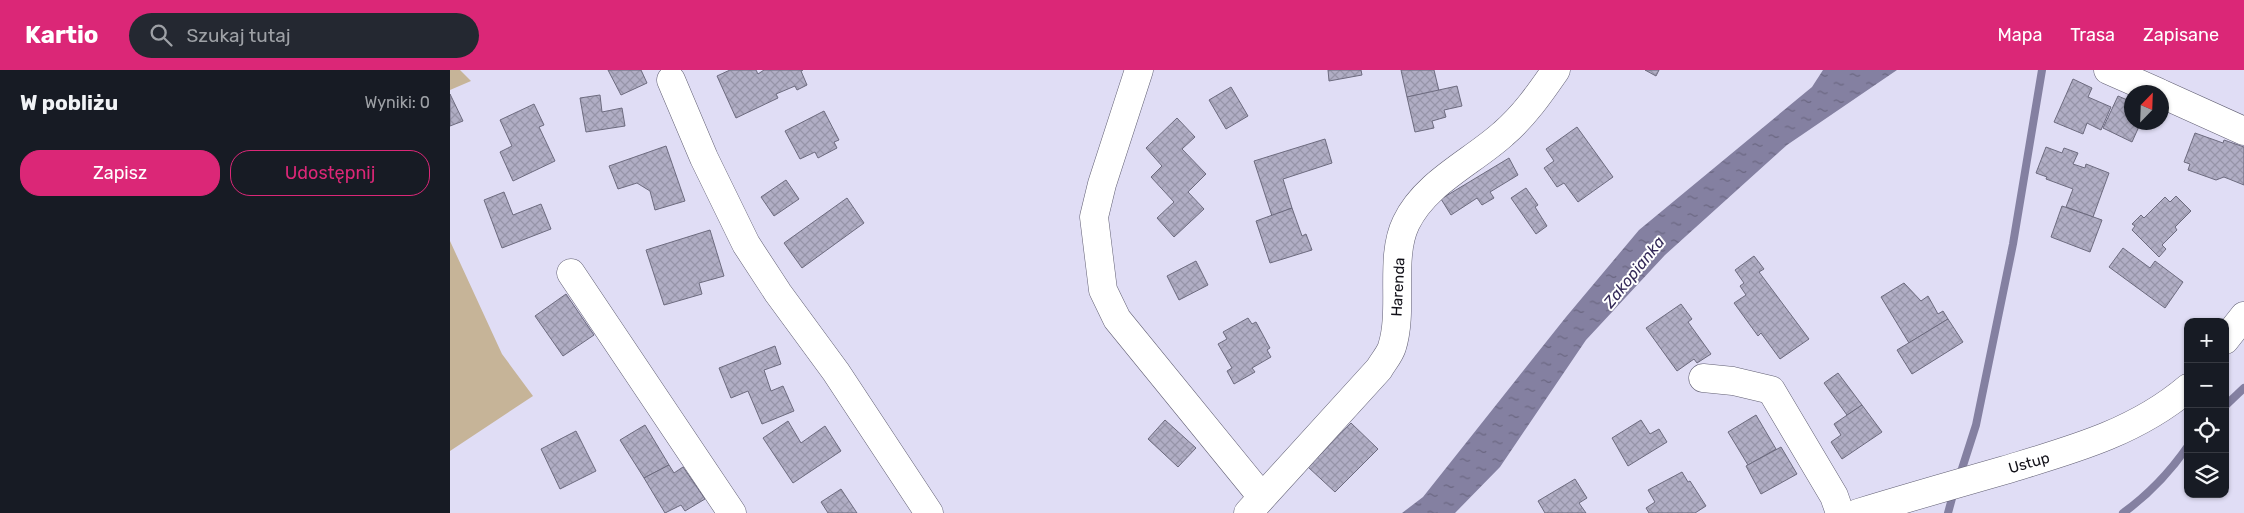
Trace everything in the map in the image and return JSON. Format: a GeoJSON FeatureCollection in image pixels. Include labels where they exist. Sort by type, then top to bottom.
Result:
{"type":"FeatureCollection","features":[{"type":"Feature","properties":{"kind":"street"},"geometry":{"type":"LineString","coordinates":[[1139,70],[1102,184],[1094,217],[1104,290],[1117,319],[1255,505]]}},
{"type":"Feature","properties":{"kind":"street","name":"Harenda"},"geometry":{"type":"LineString","coordinates":[[1255,505],[1379,370],[1392,347],[1397,319],[1397,277],[1400,247],[1405,224],[1418,203],[1503,134],[1530,107],[1556,70]]}},
{"type":"Feature","properties":{"kind":"street"},"geometry":{"type":"LineString","coordinates":[[2108,70],[2142,85]]}},
{"type":"Feature","properties":{"kind":"street"},"geometry":{"type":"LineString","coordinates":[[671,80],[704,158],[746,244],[778,293],[836,372],[929,513]]}},
{"type":"Feature","properties":{"kind":"street"},"geometry":{"type":"LineString","coordinates":[[2169,97],[2244,131]]}},
{"type":"Feature","properties":{"kind":"street"},"geometry":{"type":"LineString","coordinates":[[571,274],[732,513]]}},
{"type":"Feature","properties":{"kind":"street"},"geometry":{"type":"LineString","coordinates":[[2229,335],[2244,316]]}},
{"type":"Feature","properties":{"kind":"street"},"geometry":{"type":"LineString","coordinates":[[1703,378],[1733,381],[1770,390],[1834,496],[1840,513]]}},
{"type":"Feature","properties":{"kind":"street","name":"Ustup"},"geometry":{"type":"LineString","coordinates":[[1858,513],[2080,448],[2120,432],[2151,416],[2184,391]]}},
{"type":"Feature","properties":{"kind":"shaded area"},"geometry":{"type":"Polygon","coordinates":[[[450,70],[460,70],[471,81],[450,90],[450,70]]]}},
{"type":"Feature","properties":{"kind":"shaded area"},"geometry":{"type":"Polygon","coordinates":[[[450,241],[502,354],[533,396],[450,451],[450,241]]]}},
{"type":"Feature","properties":{"kind":"water","name":"Zakopianka"},"geometry":{"type":"Polygon","coordinates":[[[1823,70],[1897,70],[1787,145],[1665,255],[1586,340],[1500,467],[1455,513],[1402,513],[1423,497],[1566,317],[1639,230],[1812,87],[1823,70]]]}},
{"type":"Feature","properties":{"kind":"building"},"geometry":{"type":"Polygon","coordinates":[[[608,70],[641,70],[647,83],[621,95],[608,70]]]}},
{"type":"Feature","properties":{"kind":"building"},"geometry":{"type":"Polygon","coordinates":[[[730,70],[756,70],[758,74],[764,70],[803,70],[801,71],[807,85],[797,90],[795,86],[776,94],[778,98],[736,118],[717,76],[730,70]]]}},
{"type":"Feature","properties":{"kind":"building"},"geometry":{"type":"Polygon","coordinates":[[[1328,70],[1361,70],[1362,75],[1329,81],[1328,70]]]}},
{"type":"Feature","properties":{"kind":"building"},"geometry":{"type":"Polygon","coordinates":[[[1401,70],[1434,70],[1439,91],[1407,97],[1401,70]]]}},
{"type":"Feature","properties":{"kind":"building"},"geometry":{"type":"Polygon","coordinates":[[[1645,70],[1659,70],[1656,76],[1645,70]]]}},
{"type":"Feature","properties":{"kind":"building"},"geometry":{"type":"Polygon","coordinates":[[[2073,79],[2092,88],[2088,97],[2111,107],[2101,130],[2087,123],[2083,134],[2054,122],[2073,79]]]}},
{"type":"Feature","properties":{"kind":"building"},"geometry":{"type":"Polygon","coordinates":[[[1457,86],[1462,106],[1444,110],[1446,117],[1432,121],[1434,128],[1415,132],[1407,97],[1457,86]]]}},
{"type":"Feature","properties":{"kind":"building"},"geometry":{"type":"Polygon","coordinates":[[[1231,87],[1248,116],[1226,129],[1209,100],[1231,87]]]}},
{"type":"Feature","properties":{"kind":"building"},"geometry":{"type":"Polygon","coordinates":[[[450,94],[463,121],[450,126],[450,94]]]}},
{"type":"Feature","properties":{"kind":"building"},"geometry":{"type":"Polygon","coordinates":[[[600,95],[602,112],[622,108],[625,126],[586,132],[580,98],[600,95]]]}},
{"type":"Feature","properties":{"kind":"building"},"geometry":{"type":"Polygon","coordinates":[[[2118,96],[2124,99],[2124,130],[2137,130],[2132,142],[2103,128],[2118,96]]]}},
{"type":"Feature","properties":{"kind":"building"},"geometry":{"type":"Polygon","coordinates":[[[534,104],[544,125],[539,127],[555,161],[513,181],[500,152],[512,146],[500,120],[534,104]]]}},
{"type":"Feature","properties":{"kind":"building"},"geometry":{"type":"Polygon","coordinates":[[[824,111],[839,140],[834,142],[837,148],[818,158],[815,152],[800,159],[785,131],[824,111]]]}},
{"type":"Feature","properties":{"kind":"building"},"geometry":{"type":"Polygon","coordinates":[[[1177,118],[1195,137],[1182,149],[1206,174],[1188,192],[1204,209],[1174,237],[1157,218],[1174,202],[1151,177],[1162,166],[1146,148],[1177,118]]]}},
{"type":"Feature","properties":{"kind":"building"},"geometry":{"type":"Polygon","coordinates":[[[1577,127],[1613,177],[1578,202],[1564,183],[1557,187],[1544,168],[1554,161],[1546,149],[1577,127]]]}},
{"type":"Feature","properties":{"kind":"building"},"geometry":{"type":"Polygon","coordinates":[[[2195,133],[2223,143],[2224,140],[2244,147],[2244,185],[2224,177],[2216,180],[2188,170],[2190,164],[2184,162],[2195,133]]]}},
{"type":"Feature","properties":{"kind":"building"},"geometry":{"type":"Polygon","coordinates":[[[1325,139],[1332,163],[1283,179],[1292,208],[1272,216],[1254,161],[1325,139]]]}},
{"type":"Feature","properties":{"kind":"building"},"geometry":{"type":"Polygon","coordinates":[[[666,146],[685,201],[655,210],[650,191],[637,183],[618,189],[609,166],[666,146]]]}},
{"type":"Feature","properties":{"kind":"building"},"geometry":{"type":"Polygon","coordinates":[[[2046,147],[2062,153],[2064,148],[2078,153],[2073,164],[2085,168],[2086,164],[2109,173],[2093,217],[2066,207],[2073,189],[2046,179],[2047,177],[2036,173],[2046,147]]]}},
{"type":"Feature","properties":{"kind":"building"},"geometry":{"type":"Polygon","coordinates":[[[1509,158],[1518,175],[1490,192],[1494,198],[1482,205],[1477,198],[1451,215],[1441,199],[1509,158]]]}},
{"type":"Feature","properties":{"kind":"building"},"geometry":{"type":"Polygon","coordinates":[[[786,180],[799,199],[774,216],[761,197],[786,180]]]}},
{"type":"Feature","properties":{"kind":"building"},"geometry":{"type":"Polygon","coordinates":[[[1526,188],[1538,205],[1535,207],[1547,226],[1536,234],[1511,198],[1526,188]]]}},
{"type":"Feature","properties":{"kind":"building"},"geometry":{"type":"Polygon","coordinates":[[[504,192],[513,215],[541,204],[551,229],[502,248],[484,200],[504,192]]]}},
{"type":"Feature","properties":{"kind":"building"},"geometry":{"type":"Polygon","coordinates":[[[2176,196],[2191,211],[2175,227],[2177,230],[2162,245],[2166,249],[2159,257],[2132,230],[2135,226],[2132,224],[2141,215],[2144,218],[2165,197],[2170,202],[2176,196]]]}},
{"type":"Feature","properties":{"kind":"building"},"geometry":{"type":"Polygon","coordinates":[[[847,198],[864,223],[802,268],[784,243],[847,198]]]}},
{"type":"Feature","properties":{"kind":"building"},"geometry":{"type":"Polygon","coordinates":[[[2062,206],[2102,220],[2090,252],[2051,237],[2062,206]]]}},
{"type":"Feature","properties":{"kind":"building"},"geometry":{"type":"Polygon","coordinates":[[[1292,208],[1302,236],[1306,234],[1312,250],[1270,263],[1256,221],[1292,208]]]}},
{"type":"Feature","properties":{"kind":"building"},"geometry":{"type":"Polygon","coordinates":[[[710,230],[724,276],[699,283],[702,294],[664,305],[646,250],[710,230]]]}},
{"type":"Feature","properties":{"kind":"building"},"geometry":{"type":"Polygon","coordinates":[[[2123,248],[2150,268],[2155,261],[2183,282],[2165,308],[2109,267],[2123,248]]]}},
{"type":"Feature","properties":{"kind":"building"},"geometry":{"type":"Polygon","coordinates":[[[1754,256],[1764,269],[1759,272],[1809,339],[1780,359],[1761,333],[1758,336],[1734,303],[1746,295],[1740,286],[1744,283],[1735,270],[1754,256]]]}},
{"type":"Feature","properties":{"kind":"building"},"geometry":{"type":"Polygon","coordinates":[[[1196,261],[1208,285],[1179,300],[1167,276],[1196,261]]]}},
{"type":"Feature","properties":{"kind":"building"},"geometry":{"type":"Polygon","coordinates":[[[1904,283],[1921,301],[1928,296],[1938,314],[1943,311],[1948,319],[1909,343],[1881,297],[1904,283]]]}},
{"type":"Feature","properties":{"kind":"building"},"geometry":{"type":"Polygon","coordinates":[[[566,294],[594,335],[563,356],[535,316],[566,294]]]}},
{"type":"Feature","properties":{"kind":"building"},"geometry":{"type":"Polygon","coordinates":[[[1681,304],[1692,319],[1688,322],[1711,354],[1697,363],[1694,359],[1677,371],[1646,328],[1681,304]]]}},
{"type":"Feature","properties":{"kind":"building"},"geometry":{"type":"Polygon","coordinates":[[[1248,318],[1252,324],[1256,322],[1270,348],[1267,350],[1271,357],[1252,368],[1255,372],[1234,384],[1227,371],[1232,368],[1218,344],[1227,339],[1223,332],[1248,318]]]}},
{"type":"Feature","properties":{"kind":"building"},"geometry":{"type":"Polygon","coordinates":[[[1948,319],[1963,342],[1912,374],[1897,350],[1948,319]]]}},
{"type":"Feature","properties":{"kind":"building"},"geometry":{"type":"Polygon","coordinates":[[[775,346],[781,364],[764,370],[771,391],[783,386],[794,411],[762,424],[748,391],[731,398],[719,368],[775,346]]]}},
{"type":"Feature","properties":{"kind":"building"},"geometry":{"type":"Polygon","coordinates":[[[1838,373],[1862,405],[1847,415],[1824,383],[1838,373]]]}},
{"type":"Feature","properties":{"kind":"building"},"geometry":{"type":"Polygon","coordinates":[[[1862,405],[1882,432],[1842,459],[1831,442],[1841,435],[1834,424],[1862,405]]]}},
{"type":"Feature","properties":{"kind":"building"},"geometry":{"type":"Polygon","coordinates":[[[1756,415],[1776,449],[1748,465],[1728,432],[1756,415]]]}},
{"type":"Feature","properties":{"kind":"building"},"geometry":{"type":"Polygon","coordinates":[[[1165,420],[1196,448],[1178,467],[1148,439],[1165,420]]]}},
{"type":"Feature","properties":{"kind":"building"},"geometry":{"type":"Polygon","coordinates":[[[1641,420],[1650,434],[1659,429],[1667,442],[1628,466],[1612,438],[1641,420]]]}},
{"type":"Feature","properties":{"kind":"building"},"geometry":{"type":"Polygon","coordinates":[[[788,421],[801,443],[825,426],[841,451],[793,483],[763,438],[788,421]]]}},
{"type":"Feature","properties":{"kind":"building"},"geometry":{"type":"Polygon","coordinates":[[[1351,423],[1378,449],[1335,492],[1308,467],[1351,423]]]}},
{"type":"Feature","properties":{"kind":"building"},"geometry":{"type":"Polygon","coordinates":[[[645,425],[669,465],[644,478],[620,440],[645,425]]]}},
{"type":"Feature","properties":{"kind":"building"},"geometry":{"type":"Polygon","coordinates":[[[576,431],[596,471],[560,489],[541,449],[576,431]]]}},
{"type":"Feature","properties":{"kind":"building"},"geometry":{"type":"Polygon","coordinates":[[[1781,447],[1797,474],[1761,494],[1746,466],[1781,447]]]}},
{"type":"Feature","properties":{"kind":"building"},"geometry":{"type":"Polygon","coordinates":[[[669,465],[674,473],[683,467],[705,499],[685,511],[681,505],[665,513],[644,478],[669,465]]]}},
{"type":"Feature","properties":{"kind":"building"},"geometry":{"type":"Polygon","coordinates":[[[1682,472],[1706,506],[1695,513],[1649,513],[1646,508],[1655,502],[1648,490],[1682,472]]]}},
{"type":"Feature","properties":{"kind":"building"},"geometry":{"type":"Polygon","coordinates":[[[1575,479],[1587,498],[1579,503],[1586,513],[1545,513],[1538,501],[1575,479]]]}},
{"type":"Feature","properties":{"kind":"building"},"geometry":{"type":"Polygon","coordinates":[[[841,489],[857,513],[828,513],[821,502],[841,489]]]}},
{"type":"Feature","properties":{"kind":"waterway"},"geometry":{"type":"LineString","coordinates":[[1959,478],[1976,425],[2013,244],[2042,70]]}},
{"type":"Feature","properties":{"kind":"waterway"},"geometry":{"type":"LineString","coordinates":[[2229,402],[2244,388]]}},
{"type":"Feature","properties":{"kind":"waterway"},"geometry":{"type":"LineString","coordinates":[[2123,513],[2158,483],[2184,451]]}},
{"type":"Feature","properties":{"kind":"waterway"},"geometry":{"type":"LineString","coordinates":[[1948,513],[1954,491]]}}]}
